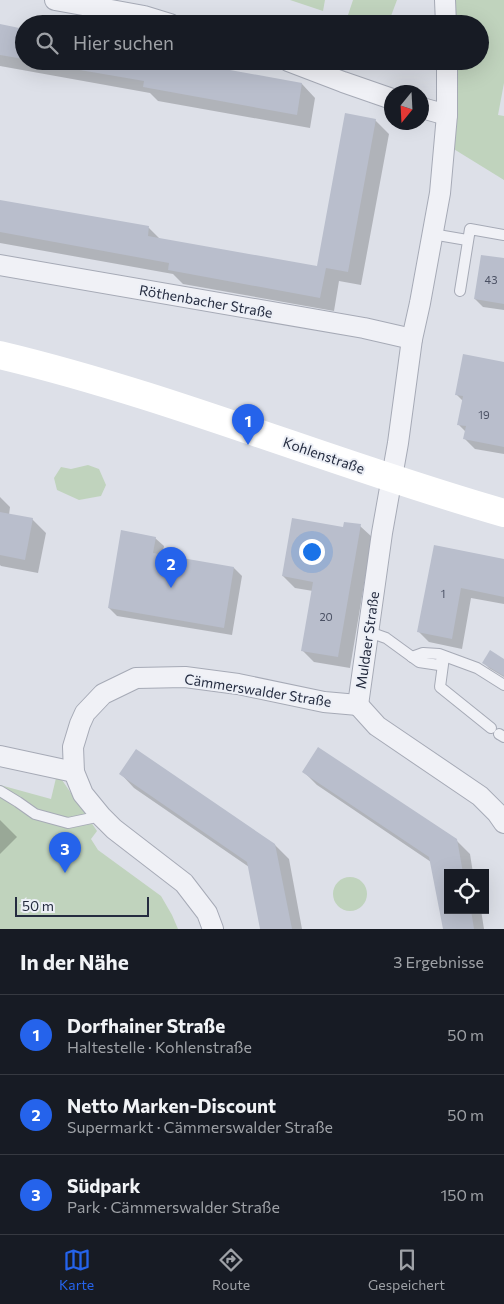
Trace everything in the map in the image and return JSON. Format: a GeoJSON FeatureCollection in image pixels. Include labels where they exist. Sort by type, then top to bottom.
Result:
{"type":"FeatureCollection","features":[{"type":"Feature","properties":{"kind":"street"},"geometry":{"type":"LineString","coordinates":[[55,0],[138,15]]}},
{"type":"Feature","properties":{"kind":"street"},"geometry":{"type":"LineString","coordinates":[[445,0],[446,15]]}},
{"type":"Feature","properties":{"kind":"street"},"geometry":{"type":"LineString","coordinates":[[312,70],[384,95]]}},
{"type":"Feature","properties":{"kind":"street","name":"Muldaer Straße"},"geometry":{"type":"LineString","coordinates":[[447,70],[447,115],[440,193],[412,339],[382,533],[377,635],[358,705],[377,726],[480,796],[504,823]]}},
{"type":"Feature","properties":{"kind":"street"},"geometry":{"type":"LineString","coordinates":[[429,110],[447,115]]}},
{"type":"Feature","properties":{"kind":"street","name":"Röthenbacher Straße"},"geometry":{"type":"LineString","coordinates":[[0,265],[364,328],[412,339]]}},
{"type":"Feature","properties":{"kind":"street","name":"Kohlenstraße"},"geometry":{"type":"LineString","coordinates":[[0,355],[131,391],[464,502],[504,513]]}},
{"type":"Feature","properties":{"kind":"street","name":"Cämmerswalder Straße"},"geometry":{"type":"LineString","coordinates":[[213,929],[207,913],[184,883],[114,829],[83,794],[74,772],[73,747],[85,713],[103,694],[136,678],[185,677],[238,684],[324,702],[358,705]]}},
{"type":"Feature","properties":{"kind":"street"},"geometry":{"type":"LineString","coordinates":[[0,756],[74,772]]}},
{"type":"Feature","properties":{"kind":"lane"},"geometry":{"type":"LineString","coordinates":[[460,291],[470,229],[504,235]]}},
{"type":"Feature","properties":{"kind":"lane"},"geometry":{"type":"LineString","coordinates":[[432,234],[467,240]]}},
{"type":"Feature","properties":{"kind":"lane"},"geometry":{"type":"LineString","coordinates":[[377,635],[419,662],[439,665],[444,657]]}},
{"type":"Feature","properties":{"kind":"lane"},"geometry":{"type":"LineString","coordinates":[[444,657],[477,668],[504,685]]}},
{"type":"Feature","properties":{"kind":"lane"},"geometry":{"type":"LineString","coordinates":[[444,657],[440,687],[498,733]]}},
{"type":"Feature","properties":{"kind":"lane"},"geometry":{"type":"LineString","coordinates":[[0,791],[35,814],[68,823],[101,816]]}},
{"type":"Feature","properties":{"kind":"green space"},"geometry":{"type":"Polygon","coordinates":[[[290,0],[325,0],[323,11],[290,0]]]}},
{"type":"Feature","properties":{"kind":"green space"},"geometry":{"type":"Polygon","coordinates":[[[353,0],[397,0],[391,15],[348,15],[353,0]]]}},
{"type":"Feature","properties":{"kind":"green space"},"geometry":{"type":"Polygon","coordinates":[[[445,0],[504,0],[504,83],[498,115],[504,116],[504,180],[444,143],[447,70],[489,70],[489,15],[446,15],[445,0]]]}},
{"type":"Feature","properties":{"kind":"green space"},"geometry":{"type":"Polygon","coordinates":[[[88,465],[99,469],[106,485],[101,496],[79,500],[57,490],[54,478],[61,467],[71,469],[88,465]]]}},
{"type":"Feature","properties":{"kind":"green space"},"geometry":{"type":"Polygon","coordinates":[[[56,778],[62,780],[97,831],[91,839],[98,850],[161,896],[178,929],[0,929],[0,785],[51,799],[56,778]]]}},
{"type":"Feature","properties":{"kind":"green space"},"geometry":{"type":"Polygon","coordinates":[[[350,877],[362,882],[367,894],[362,906],[350,911],[338,906],[333,894],[338,882],[350,877]]]}},
{"type":"Feature","properties":{"kind":"building"},"geometry":{"type":"Polygon","coordinates":[[[0,24],[15,27],[15,58],[0,55],[0,24]]]}},
{"type":"Feature","properties":{"kind":"building"},"geometry":{"type":"Polygon","coordinates":[[[80,70],[230,70],[302,83],[297,115],[143,87],[144,81],[80,70]]]}},
{"type":"Feature","properties":{"kind":"building"},"geometry":{"type":"Polygon","coordinates":[[[345,113],[376,119],[348,272],[326,268],[320,298],[168,270],[169,263],[0,232],[0,200],[149,226],[148,236],[317,266],[345,113]]]}},
{"type":"Feature","properties":{"kind":"building"},"geometry":{"type":"Polygon","coordinates":[[[481,255],[504,258],[504,304],[474,299],[481,255]]]}},
{"type":"Feature","properties":{"kind":"building"},"geometry":{"type":"Polygon","coordinates":[[[463,354],[504,362],[504,447],[463,439],[466,426],[457,425],[463,396],[455,395],[463,354]]]}},
{"type":"Feature","properties":{"kind":"building"},"geometry":{"type":"Polygon","coordinates":[[[0,512],[33,518],[25,560],[0,555],[0,512]]]}},
{"type":"Feature","properties":{"kind":"building"},"geometry":{"type":"Polygon","coordinates":[[[292,518],[343,527],[344,522],[361,524],[338,657],[301,651],[313,582],[282,576],[292,518]]]}},
{"type":"Feature","properties":{"kind":"building"},"geometry":{"type":"Polygon","coordinates":[[[121,530],[156,537],[153,553],[234,567],[224,628],[108,608],[121,530]]]}},
{"type":"Feature","properties":{"kind":"building"},"geometry":{"type":"Polygon","coordinates":[[[434,545],[504,559],[504,597],[461,588],[452,639],[417,632],[434,545]]]}},
{"type":"Feature","properties":{"kind":"building"},"geometry":{"type":"Polygon","coordinates":[[[490,650],[504,659],[504,676],[482,663],[490,650]]]}},
{"type":"Feature","properties":{"kind":"building"},"geometry":{"type":"Polygon","coordinates":[[[318,747],[457,839],[462,869],[444,869],[444,914],[472,914],[474,929],[443,929],[429,857],[302,772],[318,747]]]}},
{"type":"Feature","properties":{"kind":"building"},"geometry":{"type":"Polygon","coordinates":[[[136,749],[275,844],[292,929],[260,929],[247,862],[119,774],[136,749]]]}},
{"type":"Feature","properties":{"kind":"place","name":"Dorfhainer Straße"},"geometry":{"type":"Point","coordinates":[248,445]}},
{"type":"Feature","properties":{"kind":"place","name":"Netto Marken-Discount"},"geometry":{"type":"Point","coordinates":[171,588]}},
{"type":"Feature","properties":{"kind":"place","name":"Südpark"},"geometry":{"type":"Point","coordinates":[65,873]}}]}
